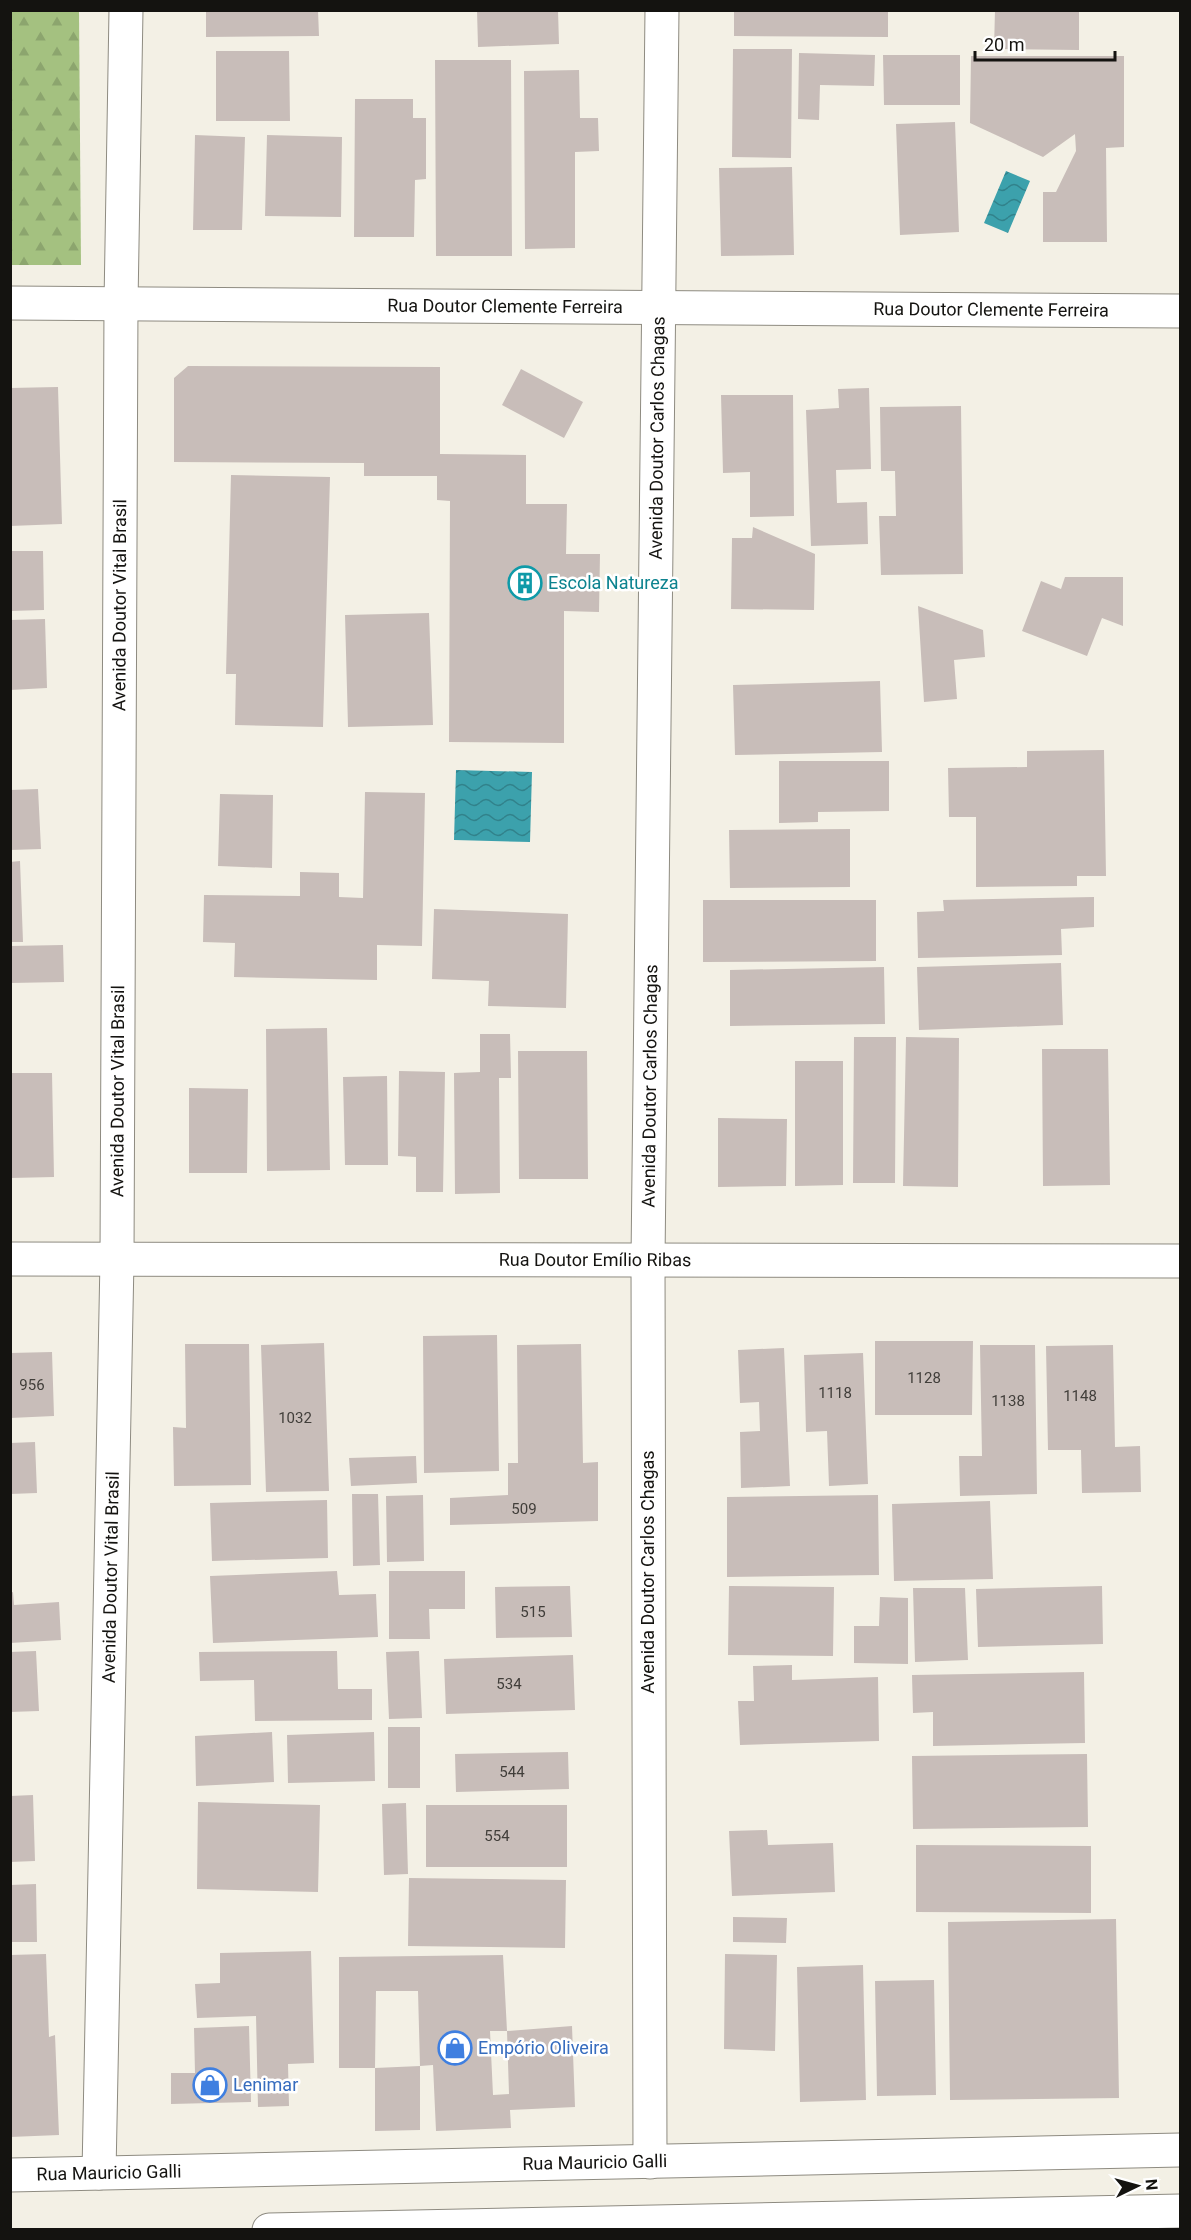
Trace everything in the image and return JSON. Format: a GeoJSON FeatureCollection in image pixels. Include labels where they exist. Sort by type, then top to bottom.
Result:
{"type":"FeatureCollection","features":[{"type":"Feature","properties":{"kind":"street","name":"Avenida Doutor Vital Brasil"},"geometry":{"type":"LineString","coordinates":[[99,2173],[117,1260],[122,303],[126,10]]}},
{"type":"Feature","properties":{"kind":"street","name":"Avenida Doutor Carlos Chagas"},"geometry":{"type":"LineString","coordinates":[[650,2162],[648,1261],[662,10]]}},
{"type":"Feature","properties":{"kind":"street","name":"Rua Doutor Clemente Ferreira"},"geometry":{"type":"LineString","coordinates":[[10,303],[1180,311]]}},
{"type":"Feature","properties":{"kind":"street","name":"Rua Doutor Emílio Ribas"},"geometry":{"type":"LineString","coordinates":[[10,1259],[1180,1261]]}},
{"type":"Feature","properties":{"kind":"street","name":"Rua Mauricio Galli"},"geometry":{"type":"LineString","coordinates":[[10,2175],[1180,2150]]}},
{"type":"Feature","properties":{"kind":"street"},"geometry":{"type":"LineString","coordinates":[[268,2229],[673,2225],[1180,2211]]}},
{"type":"Feature","properties":{"kind":"green space"},"geometry":{"type":"Polygon","coordinates":[[[10,11],[79,11],[81,265],[11,265],[10,11]]]}},
{"type":"Feature","properties":{"kind":"water"},"geometry":{"type":"Polygon","coordinates":[[[1006,171],[1030,181],[1008,233],[984,223],[1006,171]]]}},
{"type":"Feature","properties":{"kind":"water"},"geometry":{"type":"Polygon","coordinates":[[[456,770],[532,772],[530,842],[454,840],[456,770]]]}},
{"type":"Feature","properties":{"kind":"building"},"geometry":{"type":"Polygon","coordinates":[[[206,10],[318,10],[319,36],[206,37],[206,10]]]}},
{"type":"Feature","properties":{"kind":"building"},"geometry":{"type":"Polygon","coordinates":[[[477,10],[558,10],[559,44],[478,47],[477,10]]]}},
{"type":"Feature","properties":{"kind":"building"},"geometry":{"type":"Polygon","coordinates":[[[734,10],[888,10],[888,37],[734,36],[734,10]]]}},
{"type":"Feature","properties":{"kind":"building"},"geometry":{"type":"Polygon","coordinates":[[[995,10],[1079,10],[1079,50],[994,49],[995,10]]]}},
{"type":"Feature","properties":{"kind":"building"},"geometry":{"type":"Polygon","coordinates":[[[733,49],[792,49],[791,158],[732,157],[733,49]]]}},
{"type":"Feature","properties":{"kind":"building"},"geometry":{"type":"Polygon","coordinates":[[[216,51],[289,51],[290,121],[216,121],[216,51]]]}},
{"type":"Feature","properties":{"kind":"building"},"geometry":{"type":"Polygon","coordinates":[[[799,53],[875,55],[874,86],[820,85],[819,120],[798,119],[799,53]]]}},
{"type":"Feature","properties":{"kind":"building"},"geometry":{"type":"Polygon","coordinates":[[[883,55],[960,55],[960,105],[884,105],[883,55]]]}},
{"type":"Feature","properties":{"kind":"building"},"geometry":{"type":"Polygon","coordinates":[[[971,56],[1124,56],[1124,147],[1106,148],[1107,242],[1043,242],[1043,192],[1056,192],[1076,151],[1075,134],[1043,157],[970,123],[971,56]]]}},
{"type":"Feature","properties":{"kind":"building"},"geometry":{"type":"Polygon","coordinates":[[[435,60],[511,60],[512,256],[436,256],[435,60]]]}},
{"type":"Feature","properties":{"kind":"building"},"geometry":{"type":"Polygon","coordinates":[[[579,70],[580,118],[598,118],[599,151],[575,152],[575,248],[525,249],[524,71],[579,70]]]}},
{"type":"Feature","properties":{"kind":"building"},"geometry":{"type":"Polygon","coordinates":[[[355,99],[413,99],[413,118],[426,118],[426,179],[415,180],[414,237],[354,237],[355,99]]]}},
{"type":"Feature","properties":{"kind":"building"},"geometry":{"type":"Polygon","coordinates":[[[955,122],[959,232],[900,235],[896,124],[955,122]]]}},
{"type":"Feature","properties":{"kind":"building"},"geometry":{"type":"Polygon","coordinates":[[[195,135],[245,137],[242,230],[193,230],[195,135]]]}},
{"type":"Feature","properties":{"kind":"building"},"geometry":{"type":"Polygon","coordinates":[[[267,135],[342,137],[341,217],[265,216],[267,135]]]}},
{"type":"Feature","properties":{"kind":"building"},"geometry":{"type":"Polygon","coordinates":[[[792,167],[794,255],[721,256],[719,168],[792,167]]]}},
{"type":"Feature","properties":{"kind":"building","name":"Escola Natureza"},"geometry":{"type":"Polygon","coordinates":[[[188,366],[440,367],[440,454],[526,455],[526,504],[567,504],[566,554],[600,554],[599,612],[564,611],[564,743],[449,742],[450,501],[437,500],[437,476],[364,476],[364,463],[174,462],[174,378],[188,366]]]}},
{"type":"Feature","properties":{"kind":"building"},"geometry":{"type":"Polygon","coordinates":[[[521,369],[583,402],[564,438],[502,405],[521,369]]]}},
{"type":"Feature","properties":{"kind":"building"},"geometry":{"type":"Polygon","coordinates":[[[58,387],[62,524],[10,526],[10,388],[58,387]]]}},
{"type":"Feature","properties":{"kind":"building"},"geometry":{"type":"Polygon","coordinates":[[[869,388],[871,469],[836,470],[837,503],[867,502],[868,544],[811,546],[806,410],[839,408],[838,389],[869,388]]]}},
{"type":"Feature","properties":{"kind":"building"},"geometry":{"type":"Polygon","coordinates":[[[721,395],[793,395],[794,516],[750,517],[750,472],[723,473],[721,395]]]}},
{"type":"Feature","properties":{"kind":"building"},"geometry":{"type":"Polygon","coordinates":[[[961,406],[963,574],[881,575],[879,516],[896,516],[895,471],[881,471],[880,407],[961,406]]]}},
{"type":"Feature","properties":{"kind":"building"},"geometry":{"type":"Polygon","coordinates":[[[231,475],[330,477],[323,727],[235,725],[236,674],[226,674],[231,475]]]}},
{"type":"Feature","properties":{"kind":"building"},"geometry":{"type":"Polygon","coordinates":[[[753,527],[815,554],[814,610],[731,609],[732,538],[752,538],[753,527]]]}},
{"type":"Feature","properties":{"kind":"building"},"geometry":{"type":"Polygon","coordinates":[[[10,551],[43,551],[44,610],[10,611],[10,551]]]}},
{"type":"Feature","properties":{"kind":"building"},"geometry":{"type":"Polygon","coordinates":[[[1065,577],[1123,577],[1123,626],[1102,618],[1087,656],[1022,631],[1041,581],[1061,589],[1065,577]]]}},
{"type":"Feature","properties":{"kind":"building"},"geometry":{"type":"Polygon","coordinates":[[[918,606],[983,630],[985,657],[954,660],[957,699],[924,702],[918,606]]]}},
{"type":"Feature","properties":{"kind":"building"},"geometry":{"type":"Polygon","coordinates":[[[429,613],[433,725],[348,727],[345,615],[429,613]]]}},
{"type":"Feature","properties":{"kind":"building"},"geometry":{"type":"Polygon","coordinates":[[[45,619],[47,688],[10,690],[10,620],[45,619]]]}},
{"type":"Feature","properties":{"kind":"building"},"geometry":{"type":"Polygon","coordinates":[[[880,681],[882,752],[735,755],[733,685],[880,681]]]}},
{"type":"Feature","properties":{"kind":"building"},"geometry":{"type":"Polygon","coordinates":[[[1104,750],[1106,876],[1077,876],[1077,886],[976,887],[976,817],[949,817],[948,768],[1027,767],[1027,751],[1104,750]]]}},
{"type":"Feature","properties":{"kind":"building"},"geometry":{"type":"Polygon","coordinates":[[[779,761],[889,761],[889,811],[818,812],[818,822],[779,823],[779,761]]]}},
{"type":"Feature","properties":{"kind":"building"},"geometry":{"type":"Polygon","coordinates":[[[38,789],[41,849],[10,850],[10,790],[38,789]]]}},
{"type":"Feature","properties":{"kind":"building"},"geometry":{"type":"Polygon","coordinates":[[[365,792],[425,793],[422,946],[377,945],[377,980],[234,977],[235,943],[203,942],[204,895],[300,896],[300,872],[339,873],[339,897],[363,898],[365,792]]]}},
{"type":"Feature","properties":{"kind":"building"},"geometry":{"type":"Polygon","coordinates":[[[220,794],[273,795],[272,868],[218,866],[220,794]]]}},
{"type":"Feature","properties":{"kind":"building"},"geometry":{"type":"Polygon","coordinates":[[[850,829],[850,887],[730,888],[729,830],[850,829]]]}},
{"type":"Feature","properties":{"kind":"building"},"geometry":{"type":"Polygon","coordinates":[[[20,861],[23,942],[10,942],[10,862],[20,861]]]}},
{"type":"Feature","properties":{"kind":"building"},"geometry":{"type":"Polygon","coordinates":[[[1094,897],[1094,927],[1061,929],[1062,955],[918,958],[917,912],[944,911],[943,900],[1094,897]]]}},
{"type":"Feature","properties":{"kind":"building"},"geometry":{"type":"Polygon","coordinates":[[[703,900],[876,900],[876,961],[703,962],[703,900]]]}},
{"type":"Feature","properties":{"kind":"building"},"geometry":{"type":"Polygon","coordinates":[[[434,909],[568,914],[566,1008],[488,1006],[489,981],[432,979],[434,909]]]}},
{"type":"Feature","properties":{"kind":"building"},"geometry":{"type":"Polygon","coordinates":[[[63,945],[64,982],[10,983],[10,946],[63,945]]]}},
{"type":"Feature","properties":{"kind":"building"},"geometry":{"type":"Polygon","coordinates":[[[1061,963],[1063,1025],[919,1030],[917,967],[1061,963]]]}},
{"type":"Feature","properties":{"kind":"building"},"geometry":{"type":"Polygon","coordinates":[[[884,967],[885,1024],[730,1026],[730,970],[884,967]]]}},
{"type":"Feature","properties":{"kind":"building"},"geometry":{"type":"Polygon","coordinates":[[[327,1028],[330,1170],[267,1171],[266,1029],[327,1028]]]}},
{"type":"Feature","properties":{"kind":"building"},"geometry":{"type":"Polygon","coordinates":[[[480,1034],[510,1034],[511,1078],[499,1078],[500,1193],[455,1194],[454,1073],[480,1072],[480,1034]]]}},
{"type":"Feature","properties":{"kind":"building"},"geometry":{"type":"Polygon","coordinates":[[[854,1037],[896,1037],[895,1183],[853,1183],[854,1037]]]}},
{"type":"Feature","properties":{"kind":"building"},"geometry":{"type":"Polygon","coordinates":[[[906,1037],[959,1038],[958,1187],[903,1186],[906,1037]]]}},
{"type":"Feature","properties":{"kind":"building"},"geometry":{"type":"Polygon","coordinates":[[[1042,1049],[1108,1049],[1110,1185],[1043,1186],[1042,1049]]]}},
{"type":"Feature","properties":{"kind":"building"},"geometry":{"type":"Polygon","coordinates":[[[518,1051],[587,1051],[588,1179],[519,1179],[518,1051]]]}},
{"type":"Feature","properties":{"kind":"building"},"geometry":{"type":"Polygon","coordinates":[[[795,1061],[843,1061],[843,1185],[795,1186],[795,1061]]]}},
{"type":"Feature","properties":{"kind":"building"},"geometry":{"type":"Polygon","coordinates":[[[399,1071],[445,1072],[443,1192],[416,1192],[416,1157],[398,1156],[399,1071]]]}},
{"type":"Feature","properties":{"kind":"building"},"geometry":{"type":"Polygon","coordinates":[[[10,1073],[52,1073],[54,1177],[10,1178],[10,1073]]]}},
{"type":"Feature","properties":{"kind":"building"},"geometry":{"type":"Polygon","coordinates":[[[387,1076],[388,1165],[345,1165],[343,1077],[387,1076]]]}},
{"type":"Feature","properties":{"kind":"building"},"geometry":{"type":"Polygon","coordinates":[[[189,1088],[248,1089],[247,1173],[189,1173],[189,1088]]]}},
{"type":"Feature","properties":{"kind":"building"},"geometry":{"type":"Polygon","coordinates":[[[718,1118],[787,1119],[786,1186],[718,1187],[718,1118]]]}},
{"type":"Feature","properties":{"kind":"building"},"geometry":{"type":"Polygon","coordinates":[[[497,1335],[499,1471],[424,1473],[423,1336],[497,1335]]]}},
{"type":"Feature","properties":{"kind":"building"},"geometry":{"type":"Polygon","coordinates":[[[875,1341],[973,1341],[972,1415],[875,1415],[875,1341]]]}},
{"type":"Feature","properties":{"kind":"building"},"geometry":{"type":"Polygon","coordinates":[[[324,1343],[329,1491],[266,1492],[261,1345],[324,1343]]]}},
{"type":"Feature","properties":{"kind":"building"},"geometry":{"type":"Polygon","coordinates":[[[185,1344],[249,1344],[251,1485],[174,1486],[173,1427],[186,1428],[185,1344]]]}},
{"type":"Feature","properties":{"kind":"building"},"geometry":{"type":"Polygon","coordinates":[[[581,1344],[583,1463],[598,1462],[598,1521],[450,1525],[450,1498],[508,1495],[508,1463],[518,1463],[517,1345],[581,1344]]]}},
{"type":"Feature","properties":{"kind":"building"},"geometry":{"type":"Polygon","coordinates":[[[980,1345],[1035,1345],[1037,1494],[960,1496],[959,1456],[982,1456],[980,1345]]]}},
{"type":"Feature","properties":{"kind":"building"},"geometry":{"type":"Polygon","coordinates":[[[1113,1345],[1115,1447],[1140,1446],[1141,1492],[1082,1493],[1081,1450],[1048,1450],[1046,1346],[1113,1345]]]}},
{"type":"Feature","properties":{"kind":"building"},"geometry":{"type":"Polygon","coordinates":[[[784,1348],[790,1486],[741,1488],[740,1432],[760,1431],[759,1402],[740,1403],[738,1350],[784,1348]]]}},
{"type":"Feature","properties":{"kind":"building"},"geometry":{"type":"Polygon","coordinates":[[[52,1352],[54,1416],[10,1418],[10,1353],[52,1352]]]}},
{"type":"Feature","properties":{"kind":"building"},"geometry":{"type":"Polygon","coordinates":[[[863,1353],[868,1484],[829,1486],[827,1431],[806,1432],[804,1355],[863,1353]]]}},
{"type":"Feature","properties":{"kind":"building"},"geometry":{"type":"Polygon","coordinates":[[[35,1442],[37,1493],[10,1494],[10,1443],[35,1442]]]}},
{"type":"Feature","properties":{"kind":"building"},"geometry":{"type":"Polygon","coordinates":[[[416,1456],[417,1483],[351,1486],[349,1458],[416,1456]]]}},
{"type":"Feature","properties":{"kind":"building"},"geometry":{"type":"Polygon","coordinates":[[[352,1494],[378,1494],[380,1565],[353,1566],[352,1494]]]}},
{"type":"Feature","properties":{"kind":"building"},"geometry":{"type":"Polygon","coordinates":[[[423,1495],[424,1561],[387,1562],[386,1496],[423,1495]]]}},
{"type":"Feature","properties":{"kind":"building"},"geometry":{"type":"Polygon","coordinates":[[[878,1495],[879,1575],[727,1577],[727,1497],[878,1495]]]}},
{"type":"Feature","properties":{"kind":"building"},"geometry":{"type":"Polygon","coordinates":[[[327,1500],[328,1558],[212,1561],[210,1503],[327,1500]]]}},
{"type":"Feature","properties":{"kind":"building"},"geometry":{"type":"Polygon","coordinates":[[[990,1501],[993,1579],[894,1581],[892,1504],[990,1501]]]}},
{"type":"Feature","properties":{"kind":"building"},"geometry":{"type":"Polygon","coordinates":[[[337,1571],[339,1595],[376,1594],[378,1637],[213,1643],[210,1576],[337,1571]]]}},
{"type":"Feature","properties":{"kind":"building"},"geometry":{"type":"Polygon","coordinates":[[[389,1571],[465,1571],[465,1609],[429,1609],[430,1639],[389,1639],[389,1571]]]}},
{"type":"Feature","properties":{"kind":"building"},"geometry":{"type":"Polygon","coordinates":[[[570,1586],[572,1637],[496,1638],[495,1587],[570,1586]]]}},
{"type":"Feature","properties":{"kind":"building"},"geometry":{"type":"Polygon","coordinates":[[[729,1586],[834,1587],[833,1656],[728,1655],[729,1586]]]}},
{"type":"Feature","properties":{"kind":"building"},"geometry":{"type":"Polygon","coordinates":[[[1102,1586],[1103,1644],[978,1647],[976,1589],[1102,1586]]]}},
{"type":"Feature","properties":{"kind":"building"},"geometry":{"type":"Polygon","coordinates":[[[913,1588],[965,1588],[968,1660],[915,1662],[913,1588]]]}},
{"type":"Feature","properties":{"kind":"building"},"geometry":{"type":"Polygon","coordinates":[[[13,1592],[14,1605],[59,1602],[61,1640],[10,1643],[10,1593],[13,1592]]]}},
{"type":"Feature","properties":{"kind":"building"},"geometry":{"type":"Polygon","coordinates":[[[880,1597],[908,1598],[908,1664],[854,1663],[854,1626],[879,1626],[880,1597]]]}},
{"type":"Feature","properties":{"kind":"building"},"geometry":{"type":"Polygon","coordinates":[[[36,1651],[39,1711],[10,1712],[10,1652],[36,1651]]]}},
{"type":"Feature","properties":{"kind":"building"},"geometry":{"type":"Polygon","coordinates":[[[337,1651],[338,1689],[372,1689],[372,1720],[255,1721],[254,1680],[200,1681],[199,1652],[337,1651]]]}},
{"type":"Feature","properties":{"kind":"building"},"geometry":{"type":"Polygon","coordinates":[[[419,1651],[422,1718],[389,1719],[386,1652],[419,1651]]]}},
{"type":"Feature","properties":{"kind":"building"},"geometry":{"type":"Polygon","coordinates":[[[573,1655],[575,1710],[446,1714],[444,1659],[573,1655]]]}},
{"type":"Feature","properties":{"kind":"building"},"geometry":{"type":"Polygon","coordinates":[[[792,1665],[792,1680],[878,1677],[879,1741],[740,1745],[738,1701],[754,1701],[753,1666],[792,1665]]]}},
{"type":"Feature","properties":{"kind":"building"},"geometry":{"type":"Polygon","coordinates":[[[1084,1672],[1085,1743],[933,1746],[933,1712],[913,1713],[912,1675],[1084,1672]]]}},
{"type":"Feature","properties":{"kind":"building"},"geometry":{"type":"Polygon","coordinates":[[[388,1727],[420,1727],[420,1788],[388,1788],[388,1727]]]}},
{"type":"Feature","properties":{"kind":"building"},"geometry":{"type":"Polygon","coordinates":[[[272,1732],[274,1782],[196,1786],[195,1736],[272,1732]]]}},
{"type":"Feature","properties":{"kind":"building"},"geometry":{"type":"Polygon","coordinates":[[[374,1732],[375,1781],[288,1783],[287,1735],[374,1732]]]}},
{"type":"Feature","properties":{"kind":"building"},"geometry":{"type":"Polygon","coordinates":[[[568,1752],[569,1789],[456,1792],[455,1754],[568,1752]]]}},
{"type":"Feature","properties":{"kind":"building"},"geometry":{"type":"Polygon","coordinates":[[[1087,1754],[1088,1827],[913,1829],[912,1756],[1087,1754]]]}},
{"type":"Feature","properties":{"kind":"building"},"geometry":{"type":"Polygon","coordinates":[[[33,1795],[35,1861],[10,1862],[10,1796],[33,1795]]]}},
{"type":"Feature","properties":{"kind":"building"},"geometry":{"type":"Polygon","coordinates":[[[198,1802],[320,1805],[318,1892],[197,1889],[198,1802]]]}},
{"type":"Feature","properties":{"kind":"building"},"geometry":{"type":"Polygon","coordinates":[[[406,1803],[408,1874],[384,1875],[382,1804],[406,1803]]]}},
{"type":"Feature","properties":{"kind":"building"},"geometry":{"type":"Polygon","coordinates":[[[426,1805],[567,1805],[567,1867],[426,1867],[426,1805]]]}},
{"type":"Feature","properties":{"kind":"building"},"geometry":{"type":"Polygon","coordinates":[[[767,1830],[768,1845],[833,1843],[835,1892],[732,1896],[729,1831],[767,1830]]]}},
{"type":"Feature","properties":{"kind":"building"},"geometry":{"type":"Polygon","coordinates":[[[916,1845],[1091,1846],[1091,1913],[916,1912],[916,1845]]]}},
{"type":"Feature","properties":{"kind":"building"},"geometry":{"type":"Polygon","coordinates":[[[409,1878],[566,1880],[565,1948],[408,1946],[409,1878]]]}},
{"type":"Feature","properties":{"kind":"building"},"geometry":{"type":"Polygon","coordinates":[[[36,1884],[37,1942],[10,1942],[10,1885],[36,1884]]]}},
{"type":"Feature","properties":{"kind":"building"},"geometry":{"type":"Polygon","coordinates":[[[733,1917],[787,1918],[786,1943],[733,1942],[733,1917]]]}},
{"type":"Feature","properties":{"kind":"building"},"geometry":{"type":"Polygon","coordinates":[[[1116,1919],[1119,2098],[950,2100],[948,1922],[1116,1919]]]}},
{"type":"Feature","properties":{"kind":"building"},"geometry":{"type":"Polygon","coordinates":[[[311,1951],[314,2063],[288,2064],[289,2106],[258,2107],[256,2016],[197,2018],[195,1984],[220,1983],[220,1953],[311,1951]]]}},
{"type":"Feature","properties":{"kind":"building"},"geometry":{"type":"Polygon","coordinates":[[[46,1954],[49,2037],[55,2035],[59,2135],[10,2137],[10,1955],[46,1954]]]}},
{"type":"Feature","properties":{"kind":"building"},"geometry":{"type":"Polygon","coordinates":[[[725,1954],[777,1955],[775,2051],[724,2049],[725,1954]]]}},
{"type":"Feature","properties":{"kind":"building"},"geometry":{"type":"Polygon","coordinates":[[[503,1955],[507,2031],[572,2026],[575,2107],[510,2110],[511,2128],[436,2131],[433,2065],[420,2066],[418,1991],[376,1991],[375,2068],[339,2068],[339,1957],[503,1955]],[[490,2031],[493,2095],[509,2094],[507,2031],[490,2031]]]}},
{"type":"Feature","properties":{"kind":"building"},"geometry":{"type":"Polygon","coordinates":[[[863,1965],[866,2100],[800,2102],[797,1967],[863,1965]]]}},
{"type":"Feature","properties":{"kind":"building"},"geometry":{"type":"Polygon","coordinates":[[[934,1980],[936,2095],[877,2096],[875,1981],[934,1980]]]}},
{"type":"Feature","properties":{"kind":"building"},"geometry":{"type":"Polygon","coordinates":[[[249,2026],[251,2102],[171,2104],[171,2073],[195,2073],[194,2028],[249,2026]]]}},
{"type":"Feature","properties":{"kind":"building"},"geometry":{"type":"Polygon","coordinates":[[[420,2066],[420,2130],[375,2131],[375,2068],[420,2066]]]}},
{"type":"Feature","properties":{"kind":"place","name":"Escola Natureza"},"geometry":{"type":"Point","coordinates":[525,583]}},
{"type":"Feature","properties":{"kind":"place","name":"Empório Oliveira"},"geometry":{"type":"Point","coordinates":[455,2048]}},
{"type":"Feature","properties":{"kind":"place","name":"Lenimar"},"geometry":{"type":"Point","coordinates":[210,2085]}}]}
